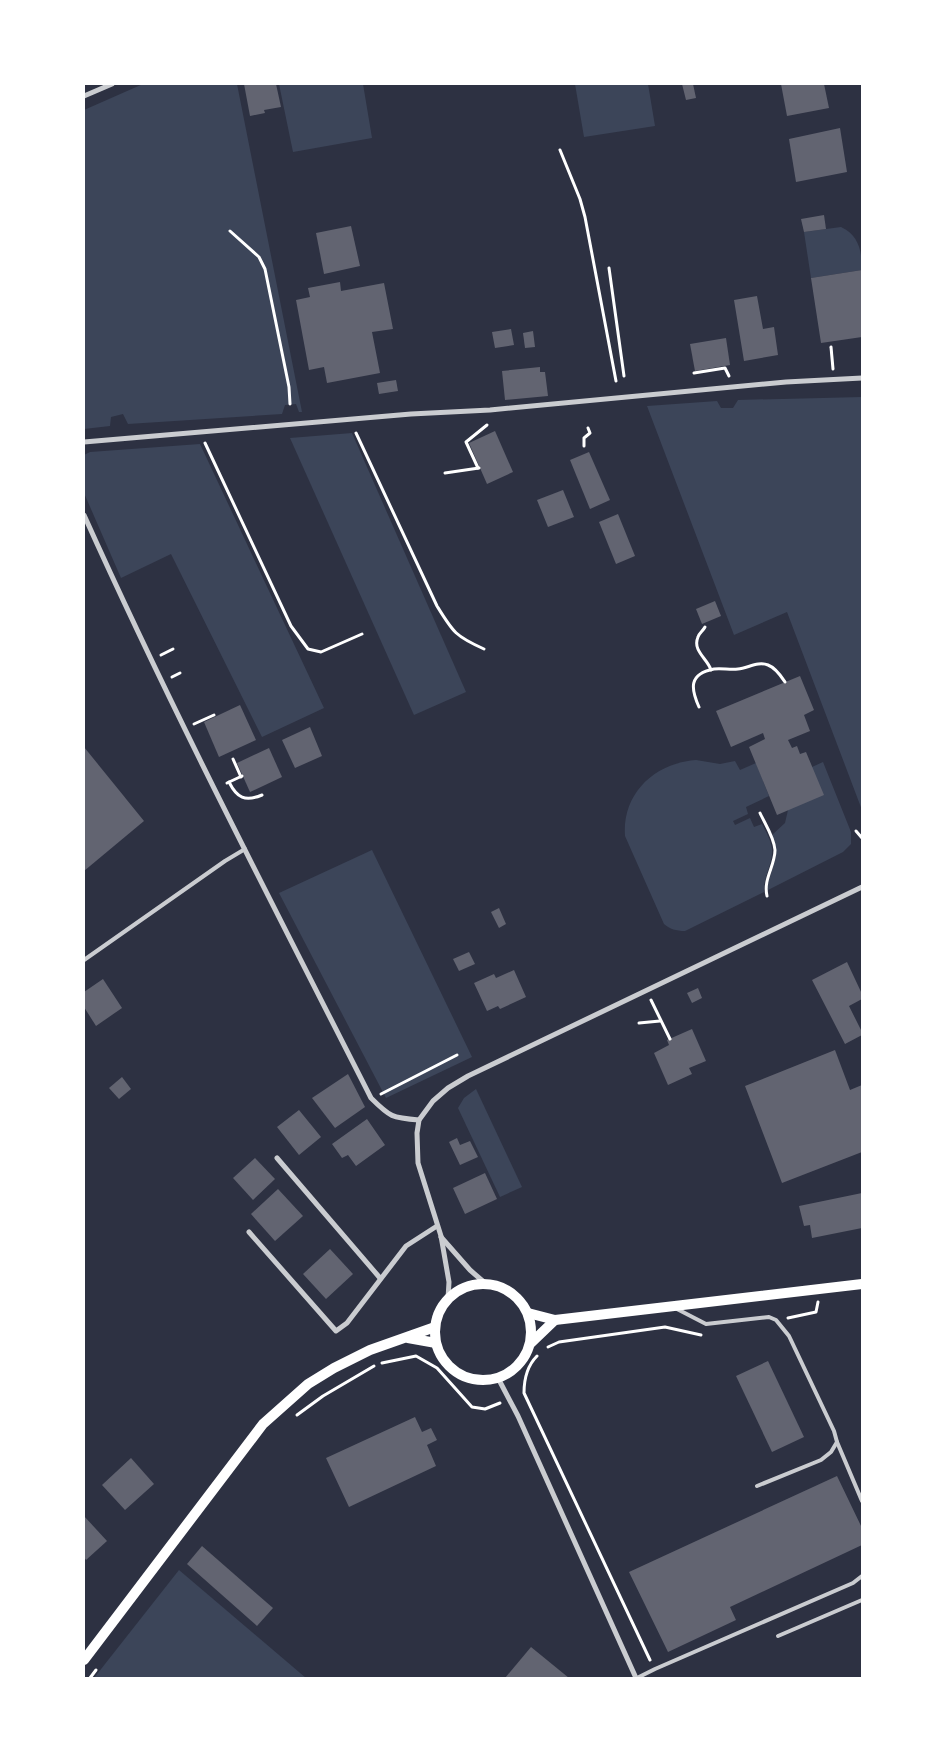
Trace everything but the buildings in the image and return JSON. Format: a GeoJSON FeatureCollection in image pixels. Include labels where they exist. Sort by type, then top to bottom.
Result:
{"type":"FeatureCollection","features":[{"type":"Feature","properties":{"kind":"main road"},"geometry":{"type":"LineString","coordinates":[[531,1343],[532,1328],[528,1313],[521,1301],[511,1292],[499,1286],[485,1283],[458,1290],[448,1299],[439,1312],[435,1327],[436,1343],[442,1358],[452,1370],[466,1378],[482,1381],[498,1378],[513,1371],[524,1358],[531,1343],[555,1320]]}},
{"type":"Feature","properties":{"kind":"main road"},"geometry":{"type":"LineString","coordinates":[[528,1313],[555,1320],[862,1284]]}},
{"type":"Feature","properties":{"kind":"main road"},"geometry":{"type":"LineString","coordinates":[[84,1660],[263,1424],[308,1384],[334,1368],[370,1350],[435,1327]]}},
{"type":"Feature","properties":{"kind":"main road"},"geometry":{"type":"LineString","coordinates":[[408,1338],[436,1343]]}},
{"type":"Feature","properties":{"kind":"street"},"geometry":{"type":"LineString","coordinates":[[84,96],[112,84]]}},
{"type":"Feature","properties":{"kind":"street"},"geometry":{"type":"LineString","coordinates":[[84,442],[411,414],[490,410],[786,382],[862,378]]}},
{"type":"Feature","properties":{"kind":"street"},"geometry":{"type":"LineString","coordinates":[[84,515],[120,596],[245,849],[372,1098],[388,1115],[399,1119],[419,1120]]}},
{"type":"Feature","properties":{"kind":"street"},"geometry":{"type":"LineString","coordinates":[[448,1299],[449,1282],[441,1236],[418,1163],[417,1133],[419,1120],[433,1101],[448,1088],[468,1076],[862,887]]}},
{"type":"Feature","properties":{"kind":"street"},"geometry":{"type":"LineString","coordinates":[[277,1158],[380,1278]]}},
{"type":"Feature","properties":{"kind":"street"},"geometry":{"type":"LineString","coordinates":[[249,1232],[336,1331],[347,1322],[406,1246],[437,1226]]}},
{"type":"Feature","properties":{"kind":"street"},"geometry":{"type":"LineString","coordinates":[[441,1236],[470,1270],[485,1283]]}},
{"type":"Feature","properties":{"kind":"street"},"geometry":{"type":"LineString","coordinates":[[498,1378],[637,1678]]}},
{"type":"Feature","properties":{"kind":"lane"},"geometry":{"type":"LineString","coordinates":[[84,960],[245,849]]}},
{"type":"Feature","properties":{"kind":"lane"},"geometry":{"type":"LineString","coordinates":[[673,1307],[706,1324],[769,1317],[776,1320],[789,1336],[834,1431],[862,1501]]}},
{"type":"Feature","properties":{"kind":"lane"},"geometry":{"type":"LineString","coordinates":[[756,1486],[821,1460],[831,1452],[837,1442]]}},
{"type":"Feature","properties":{"kind":"lane"},"geometry":{"type":"LineString","coordinates":[[637,1678],[853,1583],[862,1576]]}},
{"type":"Feature","properties":{"kind":"lane"},"geometry":{"type":"LineString","coordinates":[[778,1636],[862,1600]]}},
{"type":"Feature","properties":{"kind":"path"},"geometry":{"type":"LineString","coordinates":[[560,150],[580,199],[585,218],[616,381]]}},
{"type":"Feature","properties":{"kind":"path"},"geometry":{"type":"LineString","coordinates":[[230,231],[259,257],[265,269],[289,387],[290,404]]}},
{"type":"Feature","properties":{"kind":"path"},"geometry":{"type":"LineString","coordinates":[[610,268],[624,376]]}},
{"type":"Feature","properties":{"kind":"path"},"geometry":{"type":"LineString","coordinates":[[831,347],[832,353]]}},
{"type":"Feature","properties":{"kind":"path"},"geometry":{"type":"LineString","coordinates":[[694,373],[725,368],[729,377]]}},
{"type":"Feature","properties":{"kind":"path"},"geometry":{"type":"LineString","coordinates":[[445,473],[479,468],[466,442],[487,425]]}},
{"type":"Feature","properties":{"kind":"path"},"geometry":{"type":"LineString","coordinates":[[584,446],[584,438],[590,433],[588,428]]}},
{"type":"Feature","properties":{"kind":"path"},"geometry":{"type":"LineString","coordinates":[[356,433],[437,606],[450,628],[462,639],[484,649]]}},
{"type":"Feature","properties":{"kind":"path"},"geometry":{"type":"LineString","coordinates":[[205,443],[291,626],[308,650],[321,652],[362,634]]}},
{"type":"Feature","properties":{"kind":"path"},"geometry":{"type":"LineString","coordinates":[[705,627],[698,635],[697,646],[700,653],[710,664],[711,670]]}},
{"type":"Feature","properties":{"kind":"path"},"geometry":{"type":"LineString","coordinates":[[161,654],[173,649]]}},
{"type":"Feature","properties":{"kind":"path"},"geometry":{"type":"LineString","coordinates":[[699,707],[692,691],[694,682],[697,677],[711,670],[740,669],[760,663],[769,665],[778,672],[785,682]]}},
{"type":"Feature","properties":{"kind":"path"},"geometry":{"type":"LineString","coordinates":[[171,678],[180,673]]}},
{"type":"Feature","properties":{"kind":"path"},"geometry":{"type":"LineString","coordinates":[[194,724],[214,715]]}},
{"type":"Feature","properties":{"kind":"path"},"geometry":{"type":"LineString","coordinates":[[233,759],[242,776],[227,783],[239,796],[248,799],[262,795]]}},
{"type":"Feature","properties":{"kind":"path"},"geometry":{"type":"LineString","coordinates":[[760,813],[775,850],[765,887],[767,896]]}},
{"type":"Feature","properties":{"kind":"path"},"geometry":{"type":"LineString","coordinates":[[856,831],[862,838]]}},
{"type":"Feature","properties":{"kind":"path"},"geometry":{"type":"LineString","coordinates":[[653,1005],[670,1039]]}},
{"type":"Feature","properties":{"kind":"path"},"geometry":{"type":"LineString","coordinates":[[639,1023],[660,1020]]}},
{"type":"Feature","properties":{"kind":"path"},"geometry":{"type":"LineString","coordinates":[[384,1093],[458,1054]]}},
{"type":"Feature","properties":{"kind":"path"},"geometry":{"type":"LineString","coordinates":[[776,1320],[816,1312],[821,1289]]}},
{"type":"Feature","properties":{"kind":"path"},"geometry":{"type":"LineString","coordinates":[[544,1349],[559,1342],[665,1327],[704,1336]]}},
{"type":"Feature","properties":{"kind":"path"},"geometry":{"type":"LineString","coordinates":[[538,1354],[524,1378],[524,1393],[654,1669]]}},
{"type":"Feature","properties":{"kind":"path"},"geometry":{"type":"LineString","coordinates":[[294,1417],[323,1396],[378,1363],[416,1356],[437,1368],[472,1407],[485,1409],[524,1393]]}},
{"type":"Feature","properties":{"kind":"path"},"geometry":{"type":"LineString","coordinates":[[90,1678],[101,1662]]}},
{"type":"Feature","properties":{"kind":"shaded area"},"geometry":{"type":"Polygon","coordinates":[[[143,84],[237,84],[302,412],[299,412],[296,404],[285,405],[282,414],[128,424],[123,414],[111,417],[110,426],[84,429],[84,110],[143,84]]]}},
{"type":"Feature","properties":{"kind":"shaded area"},"geometry":{"type":"Polygon","coordinates":[[[279,84],[363,84],[372,138],[293,152],[279,84]]]}},
{"type":"Feature","properties":{"kind":"shaded area"},"geometry":{"type":"Polygon","coordinates":[[[575,84],[648,84],[655,126],[584,137],[575,84]]]}},
{"type":"Feature","properties":{"kind":"shaded area"},"geometry":{"type":"Polygon","coordinates":[[[841,227],[856,239],[860,251],[862,270],[811,278],[804,232],[841,227]]]}},
{"type":"Feature","properties":{"kind":"shaded area"},"geometry":{"type":"Polygon","coordinates":[[[862,397],[862,810],[787,612],[734,635],[647,406],[717,401],[721,408],[733,408],[738,400],[862,397]]]}},
{"type":"Feature","properties":{"kind":"shaded area"},"geometry":{"type":"Polygon","coordinates":[[[352,433],[466,692],[414,715],[290,438],[352,433]]]}},
{"type":"Feature","properties":{"kind":"shaded area"},"geometry":{"type":"Polygon","coordinates":[[[200,444],[324,708],[262,737],[171,554],[121,578],[84,493],[84,455],[90,452],[200,444]]]}},
{"type":"Feature","properties":{"kind":"shaded area"},"geometry":{"type":"Polygon","coordinates":[[[696,760],[720,764],[735,761],[740,770],[756,763],[769,796],[746,807],[748,814],[733,821],[735,825],[750,818],[754,827],[762,824],[771,842],[772,855],[764,892],[682,931],[664,924],[625,836],[625,821],[635,794],[654,774],[681,762],[696,760]]]}},
{"type":"Feature","properties":{"kind":"shaded area"},"geometry":{"type":"Polygon","coordinates":[[[823,762],[851,832],[851,844],[843,852],[768,890],[767,887],[776,857],[772,835],[785,823],[788,810],[812,767],[823,762]]]}},
{"type":"Feature","properties":{"kind":"shaded area"},"geometry":{"type":"Polygon","coordinates":[[[372,850],[472,1057],[386,1098],[279,893],[372,850]]]}},
{"type":"Feature","properties":{"kind":"shaded area"},"geometry":{"type":"Polygon","coordinates":[[[476,1089],[522,1187],[500,1197],[458,1108],[464,1098],[476,1089]]]}},
{"type":"Feature","properties":{"kind":"shaded area"},"geometry":{"type":"Polygon","coordinates":[[[179,1570],[306,1678],[94,1678],[179,1570]]]}}]}
